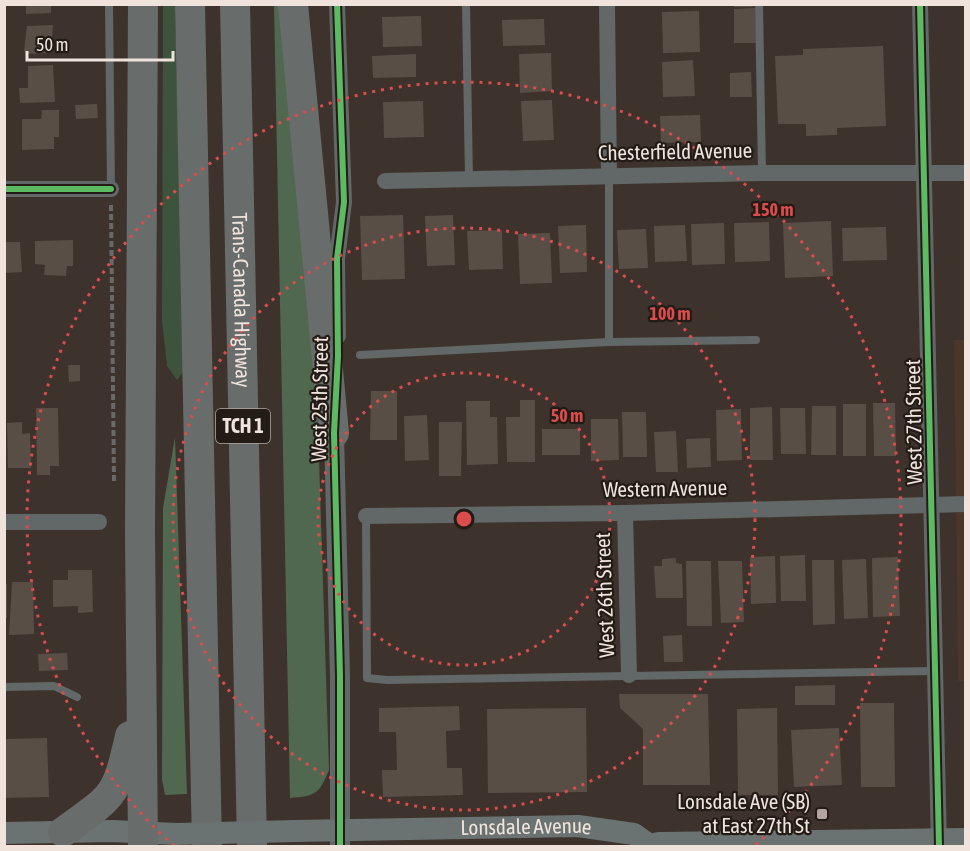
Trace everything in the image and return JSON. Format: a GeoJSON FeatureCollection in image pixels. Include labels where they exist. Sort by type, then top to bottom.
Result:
{"type":"FeatureCollection","features":[{"type":"Feature","properties":{"kind":"highway"},"geometry":{"type":"LineString","coordinates":[[143,4],[141,689],[143,840]]}},
{"type":"Feature","properties":{"kind":"highway","name":"TCH 1"},"geometry":{"type":"LineString","coordinates":[[190,4],[207,846]]}},
{"type":"Feature","properties":{"kind":"highway","name":"Trans-Canada Highway"},"geometry":{"type":"LineString","coordinates":[[235,4],[252,846]]}},
{"type":"Feature","properties":{"kind":"highway"},"geometry":{"type":"LineString","coordinates":[[293,4],[334,433]]}},
{"type":"Feature","properties":{"kind":"highway"},"geometry":{"type":"LineString","coordinates":[[63,832],[106,801],[119,780],[141,689]]}},
{"type":"Feature","properties":{"kind":"main road","name":"Lonsdale Avenue"},"geometry":{"type":"LineString","coordinates":[[4,832],[63,832],[143,840],[176,834],[295,831],[340,838],[578,826],[634,834],[652,845],[939,843],[966,839]]}},
{"type":"Feature","properties":{"kind":"street","name":"West 25th Street"},"geometry":{"type":"LineString","coordinates":[[337,4],[344,202],[338,259],[338,356],[334,433],[340,838]]}},
{"type":"Feature","properties":{"kind":"street"},"geometry":{"type":"LineString","coordinates":[[607,4],[609,177]]}},
{"type":"Feature","properties":{"kind":"street","name":"West 27th Street"},"geometry":{"type":"LineString","coordinates":[[920,4],[926,172],[939,843]]}},
{"type":"Feature","properties":{"kind":"street","name":"Chesterfield Avenue"},"geometry":{"type":"LineString","coordinates":[[385,181],[762,173],[966,172]]}},
{"type":"Feature","properties":{"kind":"street"},"geometry":{"type":"LineString","coordinates":[[4,189],[111,189]]}},
{"type":"Feature","properties":{"kind":"street","name":"Western Avenue"},"geometry":{"type":"LineString","coordinates":[[366,516],[625,513],[966,504]]}},
{"type":"Feature","properties":{"kind":"street","name":"West 26th Street"},"geometry":{"type":"LineString","coordinates":[[625,513],[629,675]]}},
{"type":"Feature","properties":{"kind":"street"},"geometry":{"type":"LineString","coordinates":[[4,522],[99,522]]}},
{"type":"Feature","properties":{"kind":"lane"},"geometry":{"type":"LineString","coordinates":[[109,4],[111,189]]}},
{"type":"Feature","properties":{"kind":"lane"},"geometry":{"type":"LineString","coordinates":[[466,4],[469,180]]}},
{"type":"Feature","properties":{"kind":"lane"},"geometry":{"type":"LineString","coordinates":[[759,4],[762,173]]}},
{"type":"Feature","properties":{"kind":"lane"},"geometry":{"type":"LineString","coordinates":[[609,177],[609,342]]}},
{"type":"Feature","properties":{"kind":"lane"},"geometry":{"type":"LineString","coordinates":[[360,355],[609,342],[756,339]]}},
{"type":"Feature","properties":{"kind":"lane"},"geometry":{"type":"LineString","coordinates":[[366,516],[367,678],[387,681],[934,671]]}},
{"type":"Feature","properties":{"kind":"lane"},"geometry":{"type":"LineString","coordinates":[[4,687],[54,686],[77,697]]}},
{"type":"Feature","properties":{"kind":"path"},"geometry":{"type":"LineString","coordinates":[[111,189],[114,490]]}},
{"type":"Feature","properties":{"kind":"shaded area"},"geometry":{"type":"Polygon","coordinates":[[[954,340],[966,340],[965,681],[958,681],[954,340]]]}},
{"type":"Feature","properties":{"kind":"green space"},"geometry":{"type":"Polygon","coordinates":[[[163,5],[175,5],[184,371],[177,380],[167,366],[162,321],[163,5]]]}},
{"type":"Feature","properties":{"kind":"green space"},"geometry":{"type":"Polygon","coordinates":[[[274,5],[283,5],[316,365],[329,770],[316,792],[290,798],[274,5]]]}},
{"type":"Feature","properties":{"kind":"green space"},"geometry":{"type":"Polygon","coordinates":[[[175,437],[187,794],[165,795],[162,779],[163,508],[175,437]]]}},
{"type":"Feature","properties":{"kind":"building"},"geometry":{"type":"Polygon","coordinates":[[[26,4],[51,4],[51,13],[26,14],[26,4]]]}},
{"type":"Feature","properties":{"kind":"building"},"geometry":{"type":"Polygon","coordinates":[[[734,4],[753,4],[753,7],[734,7],[734,4]]]}},
{"type":"Feature","properties":{"kind":"building"},"geometry":{"type":"Polygon","coordinates":[[[755,8],[756,43],[734,43],[734,9],[755,8]]]}},
{"type":"Feature","properties":{"kind":"building"},"geometry":{"type":"Polygon","coordinates":[[[699,11],[700,52],[663,53],[662,12],[699,11]]]}},
{"type":"Feature","properties":{"kind":"building"},"geometry":{"type":"Polygon","coordinates":[[[421,16],[422,46],[383,47],[382,17],[421,16]]]}},
{"type":"Feature","properties":{"kind":"building"},"geometry":{"type":"Polygon","coordinates":[[[544,19],[545,45],[503,46],[502,20],[544,19]]]}},
{"type":"Feature","properties":{"kind":"building"},"geometry":{"type":"Polygon","coordinates":[[[53,25],[51,53],[28,54],[24,51],[27,26],[53,25]]]}},
{"type":"Feature","properties":{"kind":"building"},"geometry":{"type":"Polygon","coordinates":[[[883,46],[886,126],[837,128],[837,135],[806,136],[806,124],[778,124],[775,56],[803,55],[803,49],[883,46]]]}},
{"type":"Feature","properties":{"kind":"building"},"geometry":{"type":"Polygon","coordinates":[[[551,53],[552,91],[520,93],[519,54],[551,53]]]}},
{"type":"Feature","properties":{"kind":"building"},"geometry":{"type":"Polygon","coordinates":[[[416,54],[416,77],[373,78],[372,56],[416,54]]]}},
{"type":"Feature","properties":{"kind":"building"},"geometry":{"type":"Polygon","coordinates":[[[693,60],[695,96],[663,97],[662,62],[693,60]]]}},
{"type":"Feature","properties":{"kind":"building"},"geometry":{"type":"Polygon","coordinates":[[[53,65],[55,102],[20,103],[19,88],[28,88],[28,66],[53,65]]]}},
{"type":"Feature","properties":{"kind":"building"},"geometry":{"type":"Polygon","coordinates":[[[751,72],[752,97],[730,97],[730,73],[751,72]]]}},
{"type":"Feature","properties":{"kind":"building"},"geometry":{"type":"Polygon","coordinates":[[[552,100],[554,140],[523,141],[521,101],[552,100]]]}},
{"type":"Feature","properties":{"kind":"building"},"geometry":{"type":"Polygon","coordinates":[[[423,101],[424,137],[384,138],[383,102],[423,101]]]}},
{"type":"Feature","properties":{"kind":"building"},"geometry":{"type":"Polygon","coordinates":[[[97,104],[98,118],[76,119],[75,105],[97,104]]]}},
{"type":"Feature","properties":{"kind":"building"},"geometry":{"type":"Polygon","coordinates":[[[42,110],[59,110],[59,137],[54,137],[54,149],[22,150],[22,119],[41,119],[42,110]]]}},
{"type":"Feature","properties":{"kind":"building"},"geometry":{"type":"Polygon","coordinates":[[[700,115],[701,142],[661,143],[660,116],[700,115]]]}},
{"type":"Feature","properties":{"kind":"building"},"geometry":{"type":"Polygon","coordinates":[[[403,215],[405,279],[362,280],[360,216],[403,215]]]}},
{"type":"Feature","properties":{"kind":"building"},"geometry":{"type":"Polygon","coordinates":[[[453,215],[455,265],[427,266],[425,216],[453,215]]]}},
{"type":"Feature","properties":{"kind":"building"},"geometry":{"type":"Polygon","coordinates":[[[831,221],[833,276],[785,278],[783,223],[831,221]]]}},
{"type":"Feature","properties":{"kind":"building"},"geometry":{"type":"Polygon","coordinates":[[[769,222],[770,261],[735,262],[734,223],[769,222]]]}},
{"type":"Feature","properties":{"kind":"building"},"geometry":{"type":"Polygon","coordinates":[[[724,223],[725,264],[692,265],[691,224],[724,223]]]}},
{"type":"Feature","properties":{"kind":"building"},"geometry":{"type":"Polygon","coordinates":[[[586,225],[587,272],[560,273],[558,226],[586,225]]]}},
{"type":"Feature","properties":{"kind":"building"},"geometry":{"type":"Polygon","coordinates":[[[685,225],[687,261],[655,262],[654,226],[685,225]]]}},
{"type":"Feature","properties":{"kind":"building"},"geometry":{"type":"Polygon","coordinates":[[[886,227],[887,260],[843,261],[842,228],[886,227]]]}},
{"type":"Feature","properties":{"kind":"building"},"geometry":{"type":"Polygon","coordinates":[[[646,229],[648,268],[619,269],[617,230],[646,229]]]}},
{"type":"Feature","properties":{"kind":"building"},"geometry":{"type":"Polygon","coordinates":[[[502,230],[503,269],[469,270],[467,231],[502,230]]]}},
{"type":"Feature","properties":{"kind":"building"},"geometry":{"type":"Polygon","coordinates":[[[550,233],[552,283],[520,284],[518,234],[550,233]]]}},
{"type":"Feature","properties":{"kind":"building"},"geometry":{"type":"Polygon","coordinates":[[[73,240],[73,266],[67,266],[66,276],[44,275],[45,265],[35,264],[35,241],[73,240]]]}},
{"type":"Feature","properties":{"kind":"building"},"geometry":{"type":"Polygon","coordinates":[[[4,242],[20,242],[22,272],[4,273],[4,242]]]}},
{"type":"Feature","properties":{"kind":"building"},"geometry":{"type":"Polygon","coordinates":[[[68,365],[80,365],[80,381],[69,382],[68,365]]]}},
{"type":"Feature","properties":{"kind":"building"},"geometry":{"type":"Polygon","coordinates":[[[371,391],[397,391],[397,440],[370,440],[371,391]]]}},
{"type":"Feature","properties":{"kind":"building"},"geometry":{"type":"Polygon","coordinates":[[[520,400],[535,400],[535,462],[507,462],[506,417],[520,417],[520,400]]]}},
{"type":"Feature","properties":{"kind":"building"},"geometry":{"type":"Polygon","coordinates":[[[466,401],[490,401],[490,417],[497,417],[498,464],[467,465],[466,401]]]}},
{"type":"Feature","properties":{"kind":"building"},"geometry":{"type":"Polygon","coordinates":[[[873,403],[895,403],[896,456],[874,456],[873,403]]]}},
{"type":"Feature","properties":{"kind":"building"},"geometry":{"type":"Polygon","coordinates":[[[843,404],[866,404],[866,456],[843,456],[843,404]]]}},
{"type":"Feature","properties":{"kind":"building"},"geometry":{"type":"Polygon","coordinates":[[[812,406],[836,406],[836,455],[811,455],[812,406]]]}},
{"type":"Feature","properties":{"kind":"building"},"geometry":{"type":"Polygon","coordinates":[[[772,407],[773,460],[750,460],[750,408],[772,407]]]}},
{"type":"Feature","properties":{"kind":"building"},"geometry":{"type":"Polygon","coordinates":[[[36,408],[58,408],[59,466],[50,466],[50,475],[37,475],[36,408]]]}},
{"type":"Feature","properties":{"kind":"building"},"geometry":{"type":"Polygon","coordinates":[[[780,408],[805,408],[806,454],[781,454],[780,408]]]}},
{"type":"Feature","properties":{"kind":"building"},"geometry":{"type":"Polygon","coordinates":[[[741,409],[742,460],[717,461],[716,410],[741,409]]]}},
{"type":"Feature","properties":{"kind":"building"},"geometry":{"type":"Polygon","coordinates":[[[622,412],[646,412],[647,457],[623,457],[622,412]]]}},
{"type":"Feature","properties":{"kind":"building"},"geometry":{"type":"Polygon","coordinates":[[[427,415],[429,460],[405,461],[404,416],[427,415]]]}},
{"type":"Feature","properties":{"kind":"building"},"geometry":{"type":"Polygon","coordinates":[[[591,419],[618,419],[619,460],[591,461],[591,419]]]}},
{"type":"Feature","properties":{"kind":"building"},"geometry":{"type":"Polygon","coordinates":[[[22,422],[22,434],[30,433],[31,468],[8,468],[7,423],[22,422]]]}},
{"type":"Feature","properties":{"kind":"building"},"geometry":{"type":"Polygon","coordinates":[[[439,422],[462,422],[461,476],[439,476],[439,422]]]}},
{"type":"Feature","properties":{"kind":"building"},"geometry":{"type":"Polygon","coordinates":[[[542,429],[580,429],[580,455],[542,455],[542,429]]]}},
{"type":"Feature","properties":{"kind":"building"},"geometry":{"type":"Polygon","coordinates":[[[676,431],[678,472],[656,472],[654,432],[676,431]]]}},
{"type":"Feature","properties":{"kind":"building"},"geometry":{"type":"Polygon","coordinates":[[[710,438],[711,467],[687,468],[686,439],[710,438]]]}},
{"type":"Feature","properties":{"kind":"building"},"geometry":{"type":"Polygon","coordinates":[[[805,555],[806,601],[781,601],[780,556],[805,555]]]}},
{"type":"Feature","properties":{"kind":"building"},"geometry":{"type":"Polygon","coordinates":[[[775,556],[776,603],[751,604],[750,557],[775,556]]]}},
{"type":"Feature","properties":{"kind":"building"},"geometry":{"type":"Polygon","coordinates":[[[898,557],[900,616],[873,617],[872,558],[898,557]]]}},
{"type":"Feature","properties":{"kind":"building"},"geometry":{"type":"Polygon","coordinates":[[[676,558],[676,563],[682,564],[683,598],[656,598],[654,566],[662,566],[662,559],[676,558]]]}},
{"type":"Feature","properties":{"kind":"building"},"geometry":{"type":"Polygon","coordinates":[[[866,559],[868,618],[844,619],[842,560],[866,559]]]}},
{"type":"Feature","properties":{"kind":"building"},"geometry":{"type":"Polygon","coordinates":[[[812,560],[834,560],[835,624],[813,625],[812,560]]]}},
{"type":"Feature","properties":{"kind":"building"},"geometry":{"type":"Polygon","coordinates":[[[686,561],[711,561],[712,626],[687,626],[686,561]]]}},
{"type":"Feature","properties":{"kind":"building"},"geometry":{"type":"Polygon","coordinates":[[[718,561],[742,561],[744,622],[721,623],[718,561]]]}},
{"type":"Feature","properties":{"kind":"building"},"geometry":{"type":"Polygon","coordinates":[[[68,570],[92,570],[93,612],[78,613],[78,606],[53,607],[53,580],[68,580],[68,570]]]}},
{"type":"Feature","properties":{"kind":"building"},"geometry":{"type":"Polygon","coordinates":[[[12,582],[33,582],[34,634],[9,635],[12,582]]]}},
{"type":"Feature","properties":{"kind":"building"},"geometry":{"type":"Polygon","coordinates":[[[4,584],[7,584],[7,618],[4,618],[4,584]]]}},
{"type":"Feature","properties":{"kind":"building"},"geometry":{"type":"Polygon","coordinates":[[[682,635],[683,662],[664,662],[663,636],[682,635]]]}},
{"type":"Feature","properties":{"kind":"building"},"geometry":{"type":"Polygon","coordinates":[[[67,653],[68,670],[39,671],[38,654],[67,653]]]}},
{"type":"Feature","properties":{"kind":"building"},"geometry":{"type":"Polygon","coordinates":[[[835,685],[835,705],[795,705],[795,686],[835,685]]]}},
{"type":"Feature","properties":{"kind":"building"},"geometry":{"type":"Polygon","coordinates":[[[619,694],[708,694],[710,785],[643,785],[643,729],[620,708],[619,694]]]}},
{"type":"Feature","properties":{"kind":"building"},"geometry":{"type":"Polygon","coordinates":[[[860,703],[894,703],[895,787],[861,787],[860,703]]]}},
{"type":"Feature","properties":{"kind":"building"},"geometry":{"type":"Polygon","coordinates":[[[459,706],[460,730],[446,731],[447,768],[462,768],[463,795],[383,797],[382,770],[397,770],[396,732],[379,732],[379,708],[459,706]]]}},
{"type":"Feature","properties":{"kind":"building"},"geometry":{"type":"Polygon","coordinates":[[[586,708],[587,792],[488,793],[487,709],[586,708]]]}},
{"type":"Feature","properties":{"kind":"building"},"geometry":{"type":"Polygon","coordinates":[[[777,708],[778,795],[738,795],[737,709],[777,708]]]}},
{"type":"Feature","properties":{"kind":"building"},"geometry":{"type":"Polygon","coordinates":[[[839,728],[842,785],[794,787],[791,730],[839,728]]]}},
{"type":"Feature","properties":{"kind":"building"},"geometry":{"type":"Polygon","coordinates":[[[47,738],[49,797],[4,798],[4,739],[47,738]]]}},
{"type":"Feature","properties":{"kind":"cycle path"},"geometry":{"type":"LineString","coordinates":[[337,4],[344,202],[337,259],[338,356],[334,433],[340,676],[340,846]]}},
{"type":"Feature","properties":{"kind":"cycle path"},"geometry":{"type":"LineString","coordinates":[[920,4],[939,846]]}},
{"type":"Feature","properties":{"kind":"cycle path"},"geometry":{"type":"LineString","coordinates":[[4,189],[111,189]]}},
{"type":"Feature","properties":{"kind":"place","name":"Lonsdale Ave (SB) at East 27th St"},"geometry":{"type":"Point","coordinates":[822,814]}}]}
